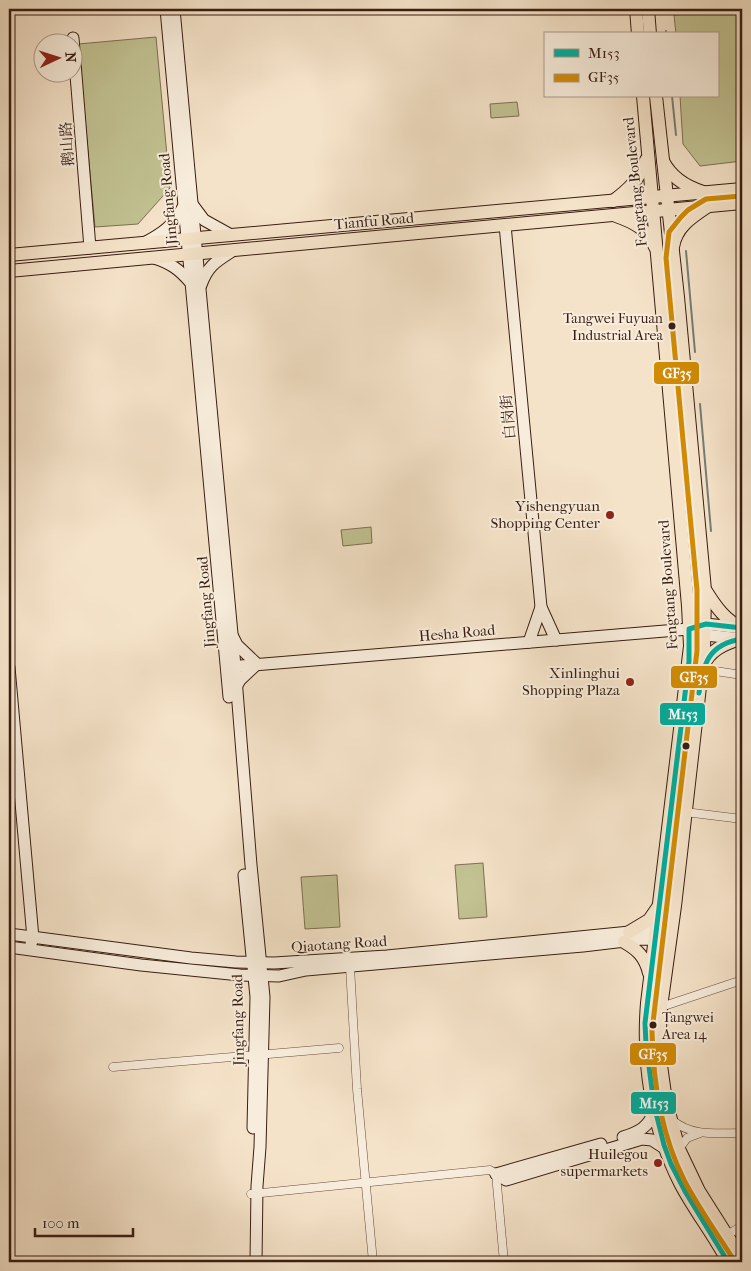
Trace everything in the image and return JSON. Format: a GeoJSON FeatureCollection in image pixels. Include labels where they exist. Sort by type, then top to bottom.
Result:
{"type":"FeatureCollection","features":[{"type":"Feature","properties":{"kind":"main road"},"geometry":{"type":"LineString","coordinates":[[636,9],[638,32]]}},
{"type":"Feature","properties":{"kind":"main road"},"geometry":{"type":"LineString","coordinates":[[648,9],[650,32]]}},
{"type":"Feature","properties":{"kind":"main road","name":"Fengtang Boulevard"},"geometry":{"type":"LineString","coordinates":[[643,98],[689,629],[689,661],[655,934],[645,1037],[654,1111],[673,1149],[742,1259]]}},
{"type":"Feature","properties":{"kind":"main road","name":"Fengtang Boulevard"},"geometry":{"type":"LineString","coordinates":[[656,98],[705,590],[706,629],[671,936],[661,1007],[659,1051],[663,1089],[670,1118],[673,1149],[680,1183],[728,1262]]}},
{"type":"Feature","properties":{"kind":"main road"},"geometry":{"type":"LineString","coordinates":[[613,201],[636,182],[648,155]]}},
{"type":"Feature","properties":{"kind":"main road"},"geometry":{"type":"LineString","coordinates":[[662,157],[670,171],[677,178],[693,189],[706,193]]}},
{"type":"Feature","properties":{"kind":"main road","name":"Tianfu Road"},"geometry":{"type":"LineString","coordinates":[[9,255],[742,189]]}},
{"type":"Feature","properties":{"kind":"main road","name":"Tianfu Road"},"geometry":{"type":"LineString","coordinates":[[9,271],[742,203]]}},
{"type":"Feature","properties":{"kind":"main road"},"geometry":{"type":"LineString","coordinates":[[673,257],[674,244],[679,229],[708,206]]}},
{"type":"Feature","properties":{"kind":"main road"},"geometry":{"type":"LineString","coordinates":[[613,215],[633,222],[641,228],[654,243],[658,254]]}},
{"type":"Feature","properties":{"kind":"main road"},"geometry":{"type":"LineString","coordinates":[[702,671],[706,660],[712,652],[742,633],[722,615],[705,590]]}},
{"type":"Feature","properties":{"kind":"main road"},"geometry":{"type":"LineString","coordinates":[[650,977],[647,965],[640,952],[626,937],[649,920],[660,902]]}},
{"type":"Feature","properties":{"kind":"street","name":"Jingfang Road"},"geometry":{"type":"LineString","coordinates":[[166,9],[188,205]]}},
{"type":"Feature","properties":{"kind":"street","name":"Jingfang Road"},"geometry":{"type":"LineString","coordinates":[[174,9],[192,254],[258,976],[256,997],[258,1055],[254,1194]]}},
{"type":"Feature","properties":{"kind":"street","name":"鹅山路"},"geometry":{"type":"LineString","coordinates":[[77,82],[90,248]]}},
{"type":"Feature","properties":{"kind":"street"},"geometry":{"type":"LineString","coordinates":[[144,242],[166,230],[188,205],[204,220],[231,235]]}},
{"type":"Feature","properties":{"kind":"street","name":"白岗街"},"geometry":{"type":"LineString","coordinates":[[505,225],[541,607]]}},
{"type":"Feature","properties":{"kind":"street"},"geometry":{"type":"LineString","coordinates":[[152,258],[167,262],[179,269],[195,285],[214,263],[234,250]]}},
{"type":"Feature","properties":{"kind":"street","name":"Jingfang Road"},"geometry":{"type":"LineString","coordinates":[[195,285],[232,635],[231,666],[236,687],[257,963]]}},
{"type":"Feature","properties":{"kind":"street"},"geometry":{"type":"LineString","coordinates":[[541,607],[556,640]]}},
{"type":"Feature","properties":{"kind":"street"},"geometry":{"type":"LineString","coordinates":[[529,642],[541,607]]}},
{"type":"Feature","properties":{"kind":"street","name":"Hesha Road"},"geometry":{"type":"LineString","coordinates":[[231,666],[689,629],[742,633]]}},
{"type":"Feature","properties":{"kind":"street"},"geometry":{"type":"LineString","coordinates":[[232,635],[237,645],[257,664],[240,680],[236,687]]}},
{"type":"Feature","properties":{"kind":"street"},"geometry":{"type":"LineString","coordinates":[[9,667],[15,809]]}},
{"type":"Feature","properties":{"kind":"street"},"geometry":{"type":"LineString","coordinates":[[715,671],[742,675]]}},
{"type":"Feature","properties":{"kind":"street"},"geometry":{"type":"LineString","coordinates":[[9,746],[29,937],[28,950]]}},
{"type":"Feature","properties":{"kind":"street"},"geometry":{"type":"LineString","coordinates":[[685,812],[742,819]]}},
{"type":"Feature","properties":{"kind":"street","name":"Qiaotang Road"},"geometry":{"type":"LineString","coordinates":[[9,934],[190,958],[257,963],[306,962],[626,937]]}},
{"type":"Feature","properties":{"kind":"street","name":"Qiaotang Road"},"geometry":{"type":"LineString","coordinates":[[9,947],[141,965],[258,976],[279,976],[306,970],[655,934],[671,936]]}},
{"type":"Feature","properties":{"kind":"street"},"geometry":{"type":"LineString","coordinates":[[348,967],[353,1007],[373,1262]]}},
{"type":"Feature","properties":{"kind":"street"},"geometry":{"type":"LineString","coordinates":[[661,1007],[742,980]]}},
{"type":"Feature","properties":{"kind":"street"},"geometry":{"type":"LineString","coordinates":[[114,1067],[340,1048]]}},
{"type":"Feature","properties":{"kind":"street"},"geometry":{"type":"LineString","coordinates":[[254,1194],[478,1172],[488,1175],[496,1174],[634,1134],[648,1125],[654,1111]]}},
{"type":"Feature","properties":{"kind":"street"},"geometry":{"type":"LineString","coordinates":[[670,1118],[686,1129],[702,1132],[742,1133]]}},
{"type":"Feature","properties":{"kind":"street"},"geometry":{"type":"LineString","coordinates":[[496,1174],[506,1180],[642,1139],[652,1140],[673,1149],[687,1138],[702,1132]]}},
{"type":"Feature","properties":{"kind":"street"},"geometry":{"type":"LineString","coordinates":[[496,1174],[504,1262]]}},
{"type":"Feature","properties":{"kind":"street"},"geometry":{"type":"LineString","coordinates":[[249,1262],[254,1194]]}},
{"type":"Feature","properties":{"kind":"street"},"geometry":{"type":"LineString","coordinates":[[254,1194],[256,1262]]}},
{"type":"Feature","properties":{"kind":"street"},"geometry":{"type":"LineString","coordinates":[[727,1235],[742,1226]]}},
{"type":"Feature","properties":{"kind":"green space"},"geometry":{"type":"Polygon","coordinates":[[[742,10],[742,161],[700,166],[683,144],[680,98],[718,98],[718,32],[676,32],[674,15],[742,10]]]}},
{"type":"Feature","properties":{"kind":"green space"},"geometry":{"type":"Polygon","coordinates":[[[156,37],[170,188],[138,224],[95,227],[82,82],[82,44],[156,37]]]}},
{"type":"Feature","properties":{"kind":"green space"},"geometry":{"type":"Polygon","coordinates":[[[517,102],[519,116],[491,118],[490,104],[517,102]]]}},
{"type":"Feature","properties":{"kind":"green space"},"geometry":{"type":"Polygon","coordinates":[[[371,527],[372,543],[343,546],[341,530],[371,527]]]}},
{"type":"Feature","properties":{"kind":"green space"},"geometry":{"type":"Polygon","coordinates":[[[483,863],[487,917],[459,919],[455,865],[483,863]]]}},
{"type":"Feature","properties":{"kind":"green space"},"geometry":{"type":"Polygon","coordinates":[[[337,875],[340,927],[305,929],[301,877],[337,875]]]}},
{"type":"Feature","properties":{"kind":"waterway"},"geometry":{"type":"LineString","coordinates":[[672,98],[676,135]]}},
{"type":"Feature","properties":{"kind":"waterway"},"geometry":{"type":"LineString","coordinates":[[686,251],[695,352]]}},
{"type":"Feature","properties":{"kind":"waterway"},"geometry":{"type":"LineString","coordinates":[[700,404],[711,531]]}},
{"type":"Feature","properties":{"kind":"transit line","name":"GF35"},"geometry":{"type":"LineString","coordinates":[[735,1262],[690,1191],[669,1145],[656,1089],[652,1031],[697,651],[697,590],[666,258],[669,232],[688,210],[706,199],[741,196]]}},
{"type":"Feature","properties":{"kind":"transit line","name":"M153"},"geometry":{"type":"LineString","coordinates":[[728,1262],[686,1193],[671,1164],[664,1145],[654,1105],[645,1023],[689,661],[689,629],[706,624],[742,628]]}},
{"type":"Feature","properties":{"kind":"transit line","name":"M153"},"geometry":{"type":"LineString","coordinates":[[699,693],[706,664],[715,650],[722,645],[742,639]]}},
{"type":"Feature","properties":{"kind":"place","name":"Tangwei Fuyuan Industrial Area"},"geometry":{"type":"Point","coordinates":[672,326]}},
{"type":"Feature","properties":{"kind":"place","name":"Yishengyuan Shopping Center"},"geometry":{"type":"Point","coordinates":[610,515]}},
{"type":"Feature","properties":{"kind":"place","name":"Xinlinghui Shopping Plaza"},"geometry":{"type":"Point","coordinates":[630,682]}},
{"type":"Feature","properties":{"kind":"place","name":"Tangwei Area 14"},"geometry":{"type":"Point","coordinates":[653,1025]}},
{"type":"Feature","properties":{"kind":"place","name":"Huilegou supermarkets"},"geometry":{"type":"Point","coordinates":[658,1163]}}]}
